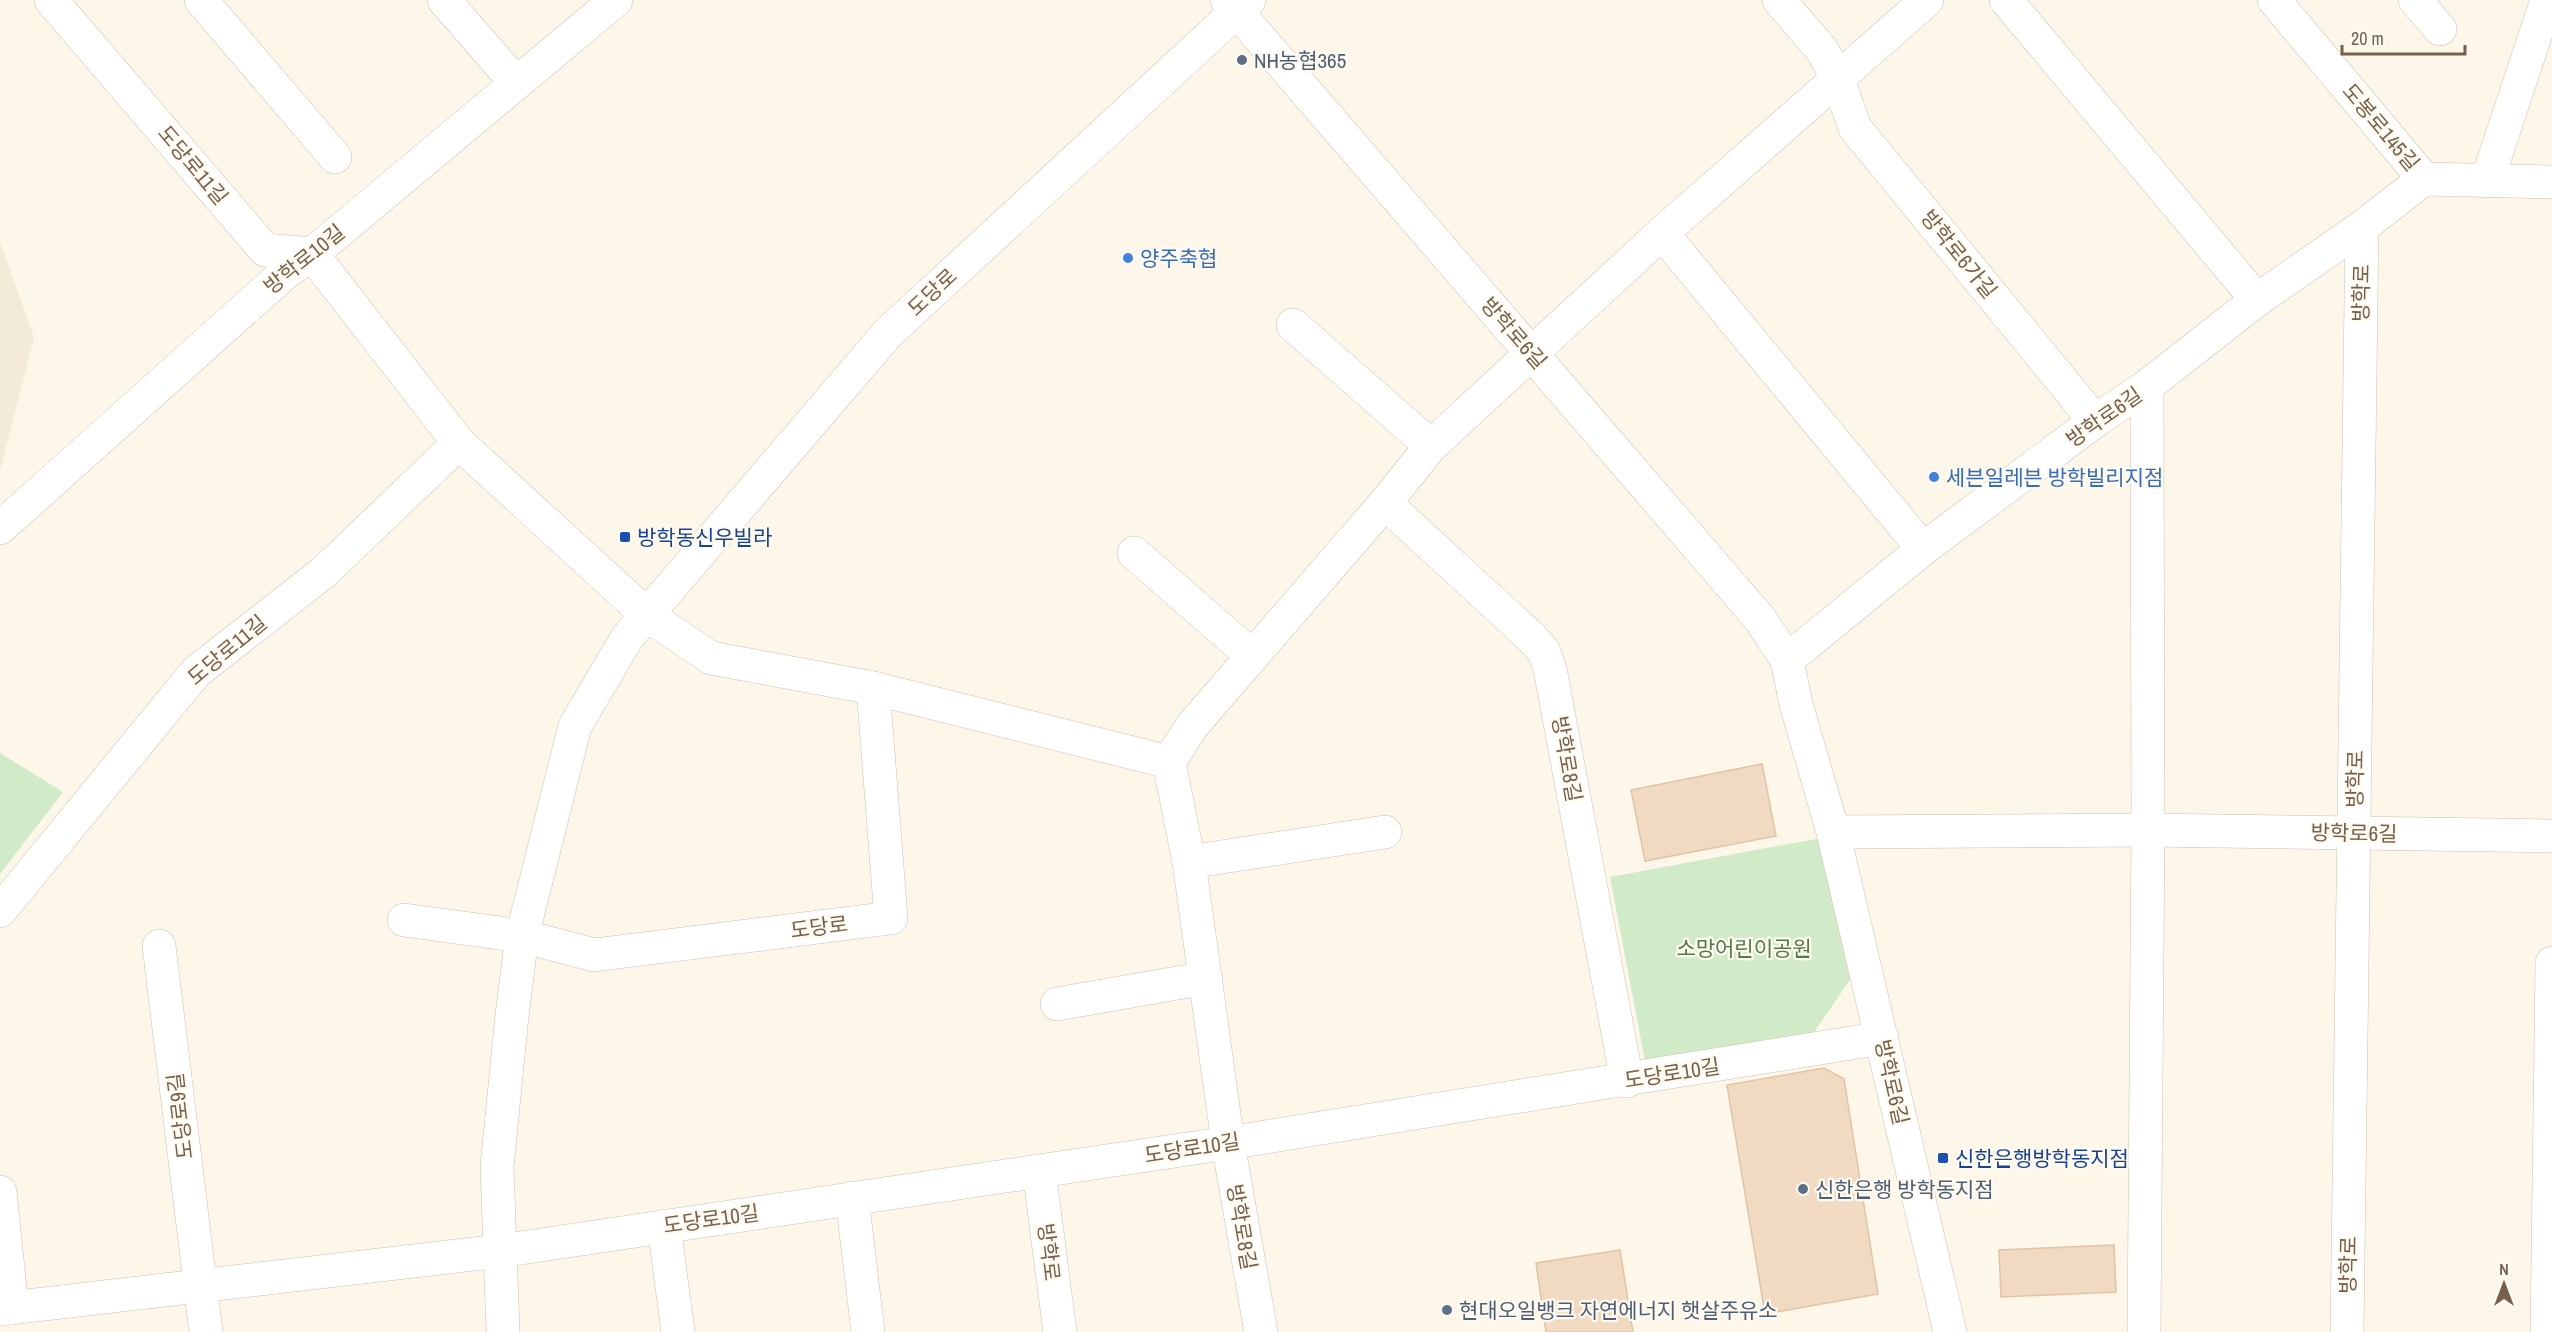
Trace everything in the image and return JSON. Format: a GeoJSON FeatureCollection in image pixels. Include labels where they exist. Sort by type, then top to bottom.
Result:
{"type":"FeatureCollection","features":[{"type":"Feature","properties":{"kind":"street","name":"도당로11길"},"geometry":{"type":"LineString","coordinates":[[51,0],[265,250],[312,254]]}},
{"type":"Feature","properties":{"kind":"street"},"geometry":{"type":"LineString","coordinates":[[201,0],[335,157]]}},
{"type":"Feature","properties":{"kind":"street"},"geometry":{"type":"LineString","coordinates":[[444,0],[516,83]]}},
{"type":"Feature","properties":{"kind":"street","name":"방학로10길"},"geometry":{"type":"LineString","coordinates":[[0,528],[285,273],[312,254],[616,0]]}},
{"type":"Feature","properties":{"kind":"street"},"geometry":{"type":"LineString","coordinates":[[1779,0],[1822,50],[1838,78]]}},
{"type":"Feature","properties":{"kind":"street"},"geometry":{"type":"LineString","coordinates":[[312,254],[459,443],[647,615],[711,658],[873,688],[1169,762],[1192,726],[1385,503],[1431,446],[1662,233],[1927,0]]}},
{"type":"Feature","properties":{"kind":"street"},"geometry":{"type":"LineString","coordinates":[[2006,0],[2256,300]]}},
{"type":"Feature","properties":{"kind":"street","name":"도봉로145길"},"geometry":{"type":"LineString","coordinates":[[2274,0],[2424,179],[2552,182]]}},
{"type":"Feature","properties":{"kind":"street"},"geometry":{"type":"LineString","coordinates":[[2415,0],[2440,29]]}},
{"type":"Feature","properties":{"kind":"street"},"geometry":{"type":"LineString","coordinates":[[2487,181],[2548,1]]}},
{"type":"Feature","properties":{"kind":"street","name":"방학로6길"},"geometry":{"type":"LineString","coordinates":[[1237,3],[1760,619],[1787,660],[1796,704],[1833,832],[1950,1332]]}},
{"type":"Feature","properties":{"kind":"street","name":"도당로"},"geometry":{"type":"LineString","coordinates":[[503,1332],[497,1167],[522,936],[575,726],[627,638],[888,333],[1237,3]]}},
{"type":"Feature","properties":{"kind":"street","name":"방학로6가길"},"geometry":{"type":"LineString","coordinates":[[1838,78],[1855,128],[2095,421]]}},
{"type":"Feature","properties":{"kind":"street","name":"방학로6길"},"geometry":{"type":"LineString","coordinates":[[1787,660],[1923,549],[2095,421],[2147,386],[2256,300],[2362,227],[2424,179]]}},
{"type":"Feature","properties":{"kind":"street","name":"방학로"},"geometry":{"type":"LineString","coordinates":[[2347,1332],[2362,227]]}},
{"type":"Feature","properties":{"kind":"street"},"geometry":{"type":"LineString","coordinates":[[1662,233],[1923,549]]}},
{"type":"Feature","properties":{"kind":"street"},"geometry":{"type":"LineString","coordinates":[[1293,325],[1431,446]]}},
{"type":"Feature","properties":{"kind":"street"},"geometry":{"type":"LineString","coordinates":[[2144,1332],[2148,830],[2147,386]]}},
{"type":"Feature","properties":{"kind":"street","name":"도당로11길"},"geometry":{"type":"LineString","coordinates":[[0,911],[196,672],[324,573],[459,443]]}},
{"type":"Feature","properties":{"kind":"street","name":"방학로8길"},"geometry":{"type":"LineString","coordinates":[[1385,503],[1533,638],[1544,652],[1550,669],[1627,1081]]}},
{"type":"Feature","properties":{"kind":"street"},"geometry":{"type":"LineString","coordinates":[[1134,553],[1252,656]]}},
{"type":"Feature","properties":{"kind":"street","name":"도당로"},"geometry":{"type":"LineString","coordinates":[[404,920],[522,936],[594,955],[891,918],[873,688]]}},
{"type":"Feature","properties":{"kind":"street","name":"방학로8길"},"geometry":{"type":"LineString","coordinates":[[1169,762],[1189,862],[1228,1143],[1261,1332]]}},
{"type":"Feature","properties":{"kind":"street","name":"방학로6길"},"geometry":{"type":"LineString","coordinates":[[1833,832],[2148,830],[2552,836]]}},
{"type":"Feature","properties":{"kind":"street"},"geometry":{"type":"LineString","coordinates":[[1189,862],[1385,832]]}},
{"type":"Feature","properties":{"kind":"street","name":"도당로9길"},"geometry":{"type":"LineString","coordinates":[[159,946],[206,1332]]}},
{"type":"Feature","properties":{"kind":"street"},"geometry":{"type":"LineString","coordinates":[[2547,1332],[2552,963]]}},
{"type":"Feature","properties":{"kind":"street"},"geometry":{"type":"LineString","coordinates":[[1057,1004],[1206,978]]}},
{"type":"Feature","properties":{"kind":"street","name":"도당로10길"},"geometry":{"type":"LineString","coordinates":[[500,1251],[1228,1143],[1627,1081],[1882,1038]]}},
{"type":"Feature","properties":{"kind":"street","name":"방학로"},"geometry":{"type":"LineString","coordinates":[[1039,1171],[1060,1332]]}},
{"type":"Feature","properties":{"kind":"street"},"geometry":{"type":"LineString","coordinates":[[0,1192],[6,1309],[500,1251]]}},
{"type":"Feature","properties":{"kind":"street"},"geometry":{"type":"LineString","coordinates":[[852,1198],[868,1332]]}},
{"type":"Feature","properties":{"kind":"street"},"geometry":{"type":"LineString","coordinates":[[664,1226],[678,1332]]}},
{"type":"Feature","properties":{"kind":"shaded area"},"geometry":{"type":"Polygon","coordinates":[[[0,242],[34,337],[0,471],[0,242]]]}},
{"type":"Feature","properties":{"kind":"green space"},"geometry":{"type":"Polygon","coordinates":[[[0,753],[63,792],[0,874],[0,753]]]}},
{"type":"Feature","properties":{"kind":"green space","name":"소망어린이공원"},"geometry":{"type":"Polygon","coordinates":[[[1821,838],[1852,977],[1814,1032],[1645,1061],[1610,877],[1821,838]]]}},
{"type":"Feature","properties":{"kind":"building"},"geometry":{"type":"Polygon","coordinates":[[[1762,764],[1776,836],[1645,861],[1631,790],[1762,764]]]}},
{"type":"Feature","properties":{"kind":"building","name":"신한은행 방학동지점"},"geometry":{"type":"Polygon","coordinates":[[[1824,1068],[1844,1079],[1878,1294],[1765,1314],[1727,1085],[1824,1068]]]}},
{"type":"Feature","properties":{"kind":"building"},"geometry":{"type":"Polygon","coordinates":[[[2114,1245],[2116,1292],[2001,1297],[1999,1250],[2114,1245]]]}},
{"type":"Feature","properties":{"kind":"building"},"geometry":{"type":"Polygon","coordinates":[[[1620,1250],[1633,1332],[1546,1332],[1536,1263],[1620,1250]]]}},
{"type":"Feature","properties":{"kind":"place","name":"NH농협365"},"geometry":{"type":"Point","coordinates":[1242,60]}},
{"type":"Feature","properties":{"kind":"place","name":"양주축협"},"geometry":{"type":"Point","coordinates":[1128,258]}},
{"type":"Feature","properties":{"kind":"place","name":"세븐일레븐 방학빌리지점"},"geometry":{"type":"Point","coordinates":[1934,477]}},
{"type":"Feature","properties":{"kind":"place","name":"방학동신우빌라"},"geometry":{"type":"Point","coordinates":[625,537]}},
{"type":"Feature","properties":{"kind":"place","name":"신한은행방학동지점"},"geometry":{"type":"Point","coordinates":[1943,1158]}},
{"type":"Feature","properties":{"kind":"place","name":"신한은행 방학동지점"},"geometry":{"type":"Point","coordinates":[1803,1189]}},
{"type":"Feature","properties":{"kind":"place","name":"현대오일뱅크 자연에너지 햇살주유소"},"geometry":{"type":"Point","coordinates":[1447,1310]}}]}
